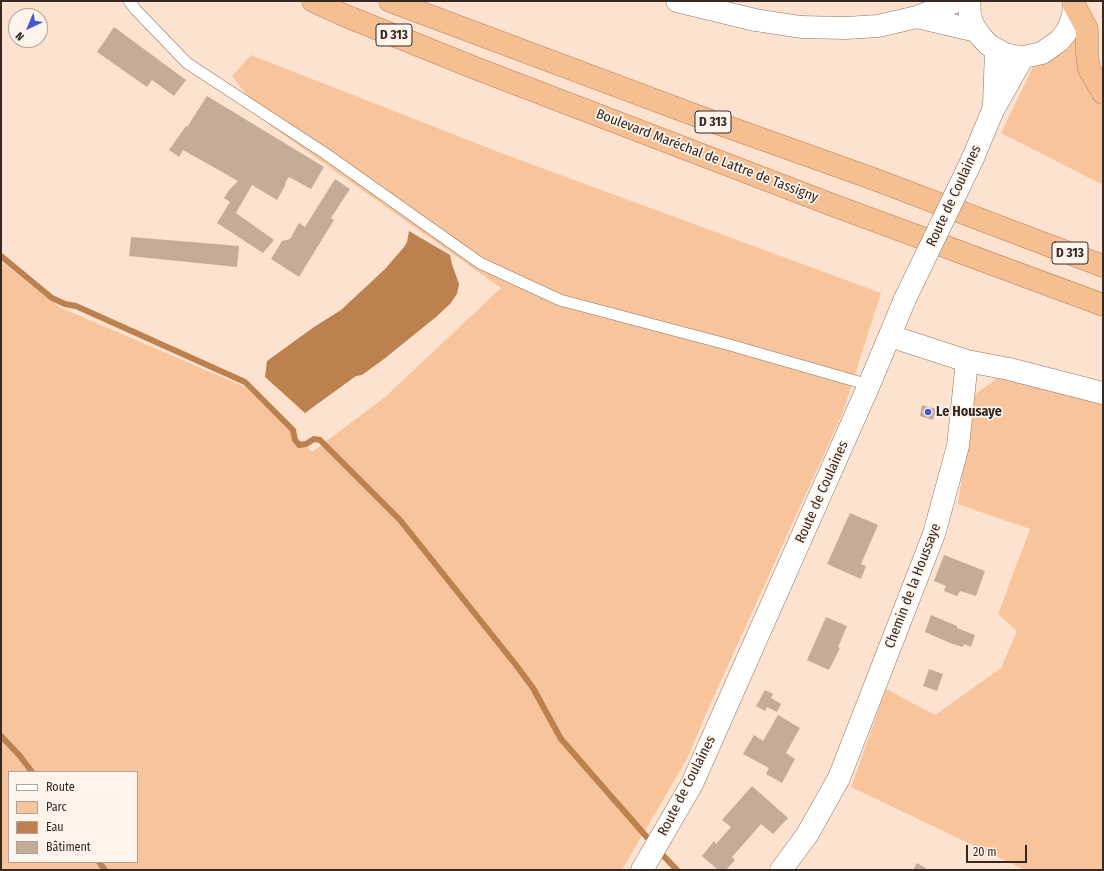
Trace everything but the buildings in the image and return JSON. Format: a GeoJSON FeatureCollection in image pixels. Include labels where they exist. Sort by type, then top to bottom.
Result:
{"type":"FeatureCollection","features":[{"type":"Feature","properties":{"kind":"highway","name":"Boulevard Maréchal de Lattre de Tassigny"},"geometry":{"type":"LineString","coordinates":[[313,1],[346,16],[482,70],[830,204],[1103,305]]}},
{"type":"Feature","properties":{"kind":"highway","name":"D 313"},"geometry":{"type":"LineString","coordinates":[[390,1],[700,117],[871,178],[1103,266]]}},
{"type":"Feature","properties":{"kind":"highway"},"geometry":{"type":"LineString","coordinates":[[1074,3],[1088,29],[1087,52],[1089,69],[1103,93]]}},
{"type":"Feature","properties":{"kind":"street"},"geometry":{"type":"LineString","coordinates":[[678,1],[755,20],[801,27],[846,28],[878,26],[917,17],[957,1]]}},
{"type":"Feature","properties":{"kind":"street"},"geometry":{"type":"LineString","coordinates":[[969,1],[972,23],[985,42],[996,50],[1005,54],[1023,57],[1042,53],[1059,42],[1070,25],[1074,3]]}},
{"type":"Feature","properties":{"kind":"street"},"geometry":{"type":"LineString","coordinates":[[917,17],[977,31]]}},
{"type":"Feature","properties":{"kind":"street","name":"Route de Coulaines"},"geometry":{"type":"LineString","coordinates":[[993,110],[996,50]]}},
{"type":"Feature","properties":{"kind":"street","name":"Route de Coulaines"},"geometry":{"type":"LineString","coordinates":[[642,870],[692,784],[870,385],[905,299],[973,158],[993,110],[1023,57]]}},
{"type":"Feature","properties":{"kind":"street"},"geometry":{"type":"LineString","coordinates":[[890,336],[967,361],[1009,369],[1103,393]]}},
{"type":"Feature","properties":{"kind":"street","name":"Chemin de la Houssaye"},"geometry":{"type":"LineString","coordinates":[[781,870],[807,835],[840,778],[934,534],[958,446],[967,361]]}},
{"type":"Feature","properties":{"kind":"lane"},"geometry":{"type":"LineString","coordinates":[[129,1],[187,63],[326,154],[480,263],[560,300],[730,345],[870,385]]}},
{"type":"Feature","properties":{"kind":"green space"},"geometry":{"type":"Polygon","coordinates":[[[1078,22],[1098,99],[1103,105],[1103,185],[1001,133],[1035,63],[1078,22]]]}},
{"type":"Feature","properties":{"kind":"green space"},"geometry":{"type":"Polygon","coordinates":[[[251,55],[501,153],[881,293],[843,412],[705,716],[688,757],[622,870],[1,870],[1,261],[59,307],[245,387],[312,452],[384,398],[501,288],[271,126],[232,76],[251,55]]]}},
{"type":"Feature","properties":{"kind":"green space"},"geometry":{"type":"Polygon","coordinates":[[[999,377],[1103,404],[1103,870],[1025,870],[851,787],[886,689],[935,715],[1001,668],[1017,631],[998,614],[1030,529],[958,504],[973,396],[999,377]]]}},
{"type":"Feature","properties":{"kind":"water"},"geometry":{"type":"Polygon","coordinates":[[[409,231],[450,255],[459,284],[457,294],[450,304],[436,317],[384,359],[362,375],[356,376],[305,413],[265,377],[267,361],[314,327],[341,310],[385,269],[404,247],[407,242],[409,231]]]}},
{"type":"Feature","properties":{"kind":"waterway"},"geometry":{"type":"LineString","coordinates":[[1,256],[52,298],[65,304],[76,306],[245,382],[293,430],[295,440],[299,445],[306,444],[314,439],[320,440],[400,520],[533,688],[561,739],[652,843]]}},
{"type":"Feature","properties":{"kind":"waterway"},"geometry":{"type":"LineString","coordinates":[[1,736],[20,756],[31,771]]}},
{"type":"Feature","properties":{"kind":"waterway"},"geometry":{"type":"LineString","coordinates":[[658,850],[677,870]]}},
{"type":"Feature","properties":{"kind":"waterway"},"geometry":{"type":"LineString","coordinates":[[100,863],[105,870]]}},
{"type":"Feature","properties":{"kind":"place","name":"Le Housaye"},"geometry":{"type":"Point","coordinates":[928,412]}}]}
